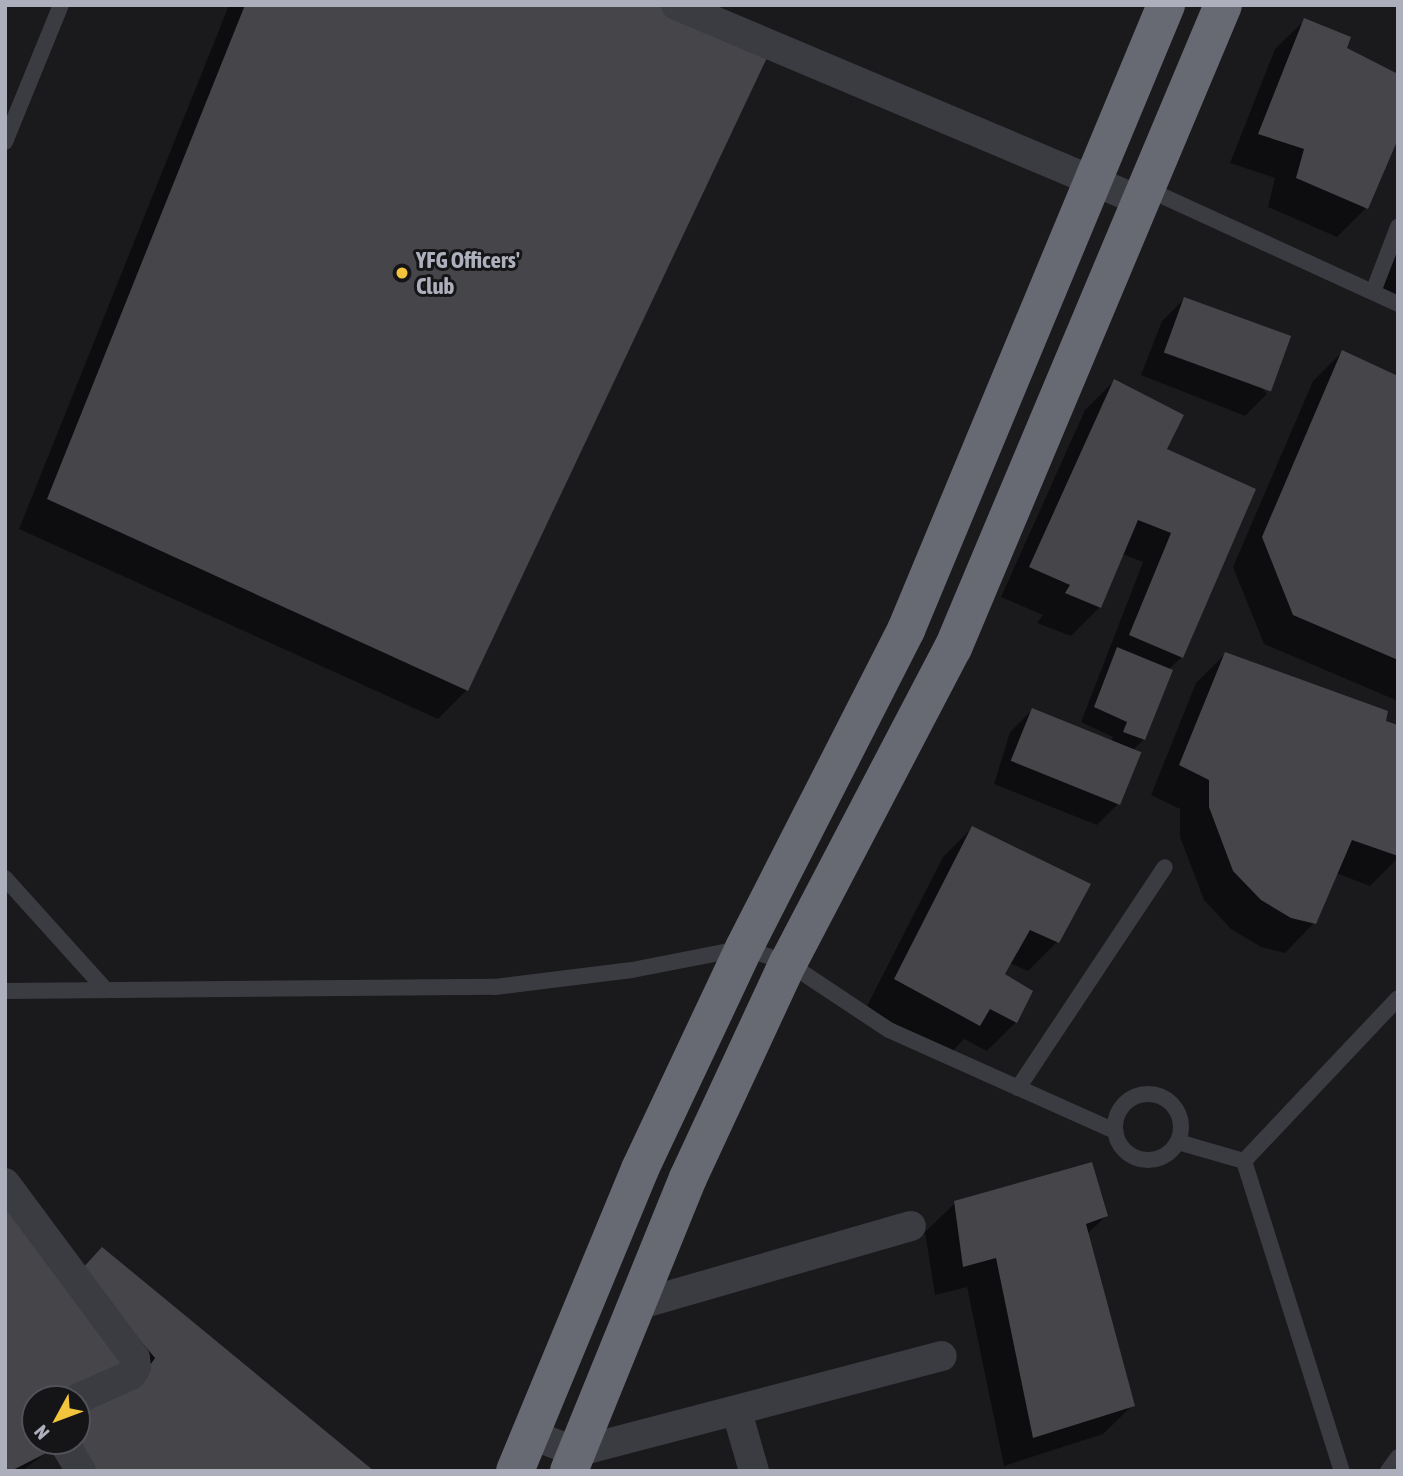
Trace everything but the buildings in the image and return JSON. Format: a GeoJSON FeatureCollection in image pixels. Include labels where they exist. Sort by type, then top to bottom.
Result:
{"type":"FeatureCollection","features":[{"type":"Feature","properties":{"kind":"highway"},"geometry":{"type":"LineString","coordinates":[[515,1471],[640,1169],[744,948],[906,630],[1090,181],[1166,5]]}},
{"type":"Feature","properties":{"kind":"highway"},"geometry":{"type":"LineString","coordinates":[[573,1462],[688,1178],[788,963],[953,648],[1140,194],[1223,5]]}},
{"type":"Feature","properties":{"kind":"street"},"geometry":{"type":"LineString","coordinates":[[676,5],[1090,181],[1140,194]]}},
{"type":"Feature","properties":{"kind":"street"},"geometry":{"type":"LineString","coordinates":[[5,1184],[135,1358],[136,1367],[131,1375],[91,1393]]}},
{"type":"Feature","properties":{"kind":"street"},"geometry":{"type":"LineString","coordinates":[[637,1305],[911,1226]]}},
{"type":"Feature","properties":{"kind":"street"},"geometry":{"type":"LineString","coordinates":[[530,1434],[573,1462],[737,1412],[942,1356]]}},
{"type":"Feature","properties":{"kind":"street"},"geometry":{"type":"LineString","coordinates":[[737,1412],[754,1471]]}},
{"type":"Feature","properties":{"kind":"street"},"geometry":{"type":"LineString","coordinates":[[71,1455],[81,1471]]}},
{"type":"Feature","properties":{"kind":"lane"},"geometry":{"type":"LineString","coordinates":[[5,142],[61,5]]}},
{"type":"Feature","properties":{"kind":"lane"},"geometry":{"type":"LineString","coordinates":[[1140,194],[1398,304]]}},
{"type":"Feature","properties":{"kind":"lane"},"geometry":{"type":"LineString","coordinates":[[1373,292],[1398,227]]}},
{"type":"Feature","properties":{"kind":"lane"},"geometry":{"type":"LineString","coordinates":[[1018,1088],[1165,867]]}},
{"type":"Feature","properties":{"kind":"lane"},"geometry":{"type":"LineString","coordinates":[[5,878],[106,990]]}},
{"type":"Feature","properties":{"kind":"lane"},"geometry":{"type":"LineString","coordinates":[[5,991],[495,987],[632,970],[744,948],[788,963],[889,1030],[1115,1130],[1124,1149],[1141,1160],[1162,1158],[1178,1142],[1181,1120],[1177,1109],[1158,1095],[1147,1093],[1126,1103],[1115,1130]]}},
{"type":"Feature","properties":{"kind":"lane"},"geometry":{"type":"LineString","coordinates":[[1244,1161],[1398,998]]}},
{"type":"Feature","properties":{"kind":"lane"},"geometry":{"type":"LineString","coordinates":[[1178,1142],[1244,1161]]}},
{"type":"Feature","properties":{"kind":"lane"},"geometry":{"type":"LineString","coordinates":[[1244,1161],[1342,1471]]}},
{"type":"Feature","properties":{"kind":"lane"},"geometry":{"type":"LineString","coordinates":[[1388,1471],[1398,1457]]}},
{"type":"Feature","properties":{"kind":"place","name":"YFG Officers' Club"},"geometry":{"type":"Point","coordinates":[402,273]}}]}
